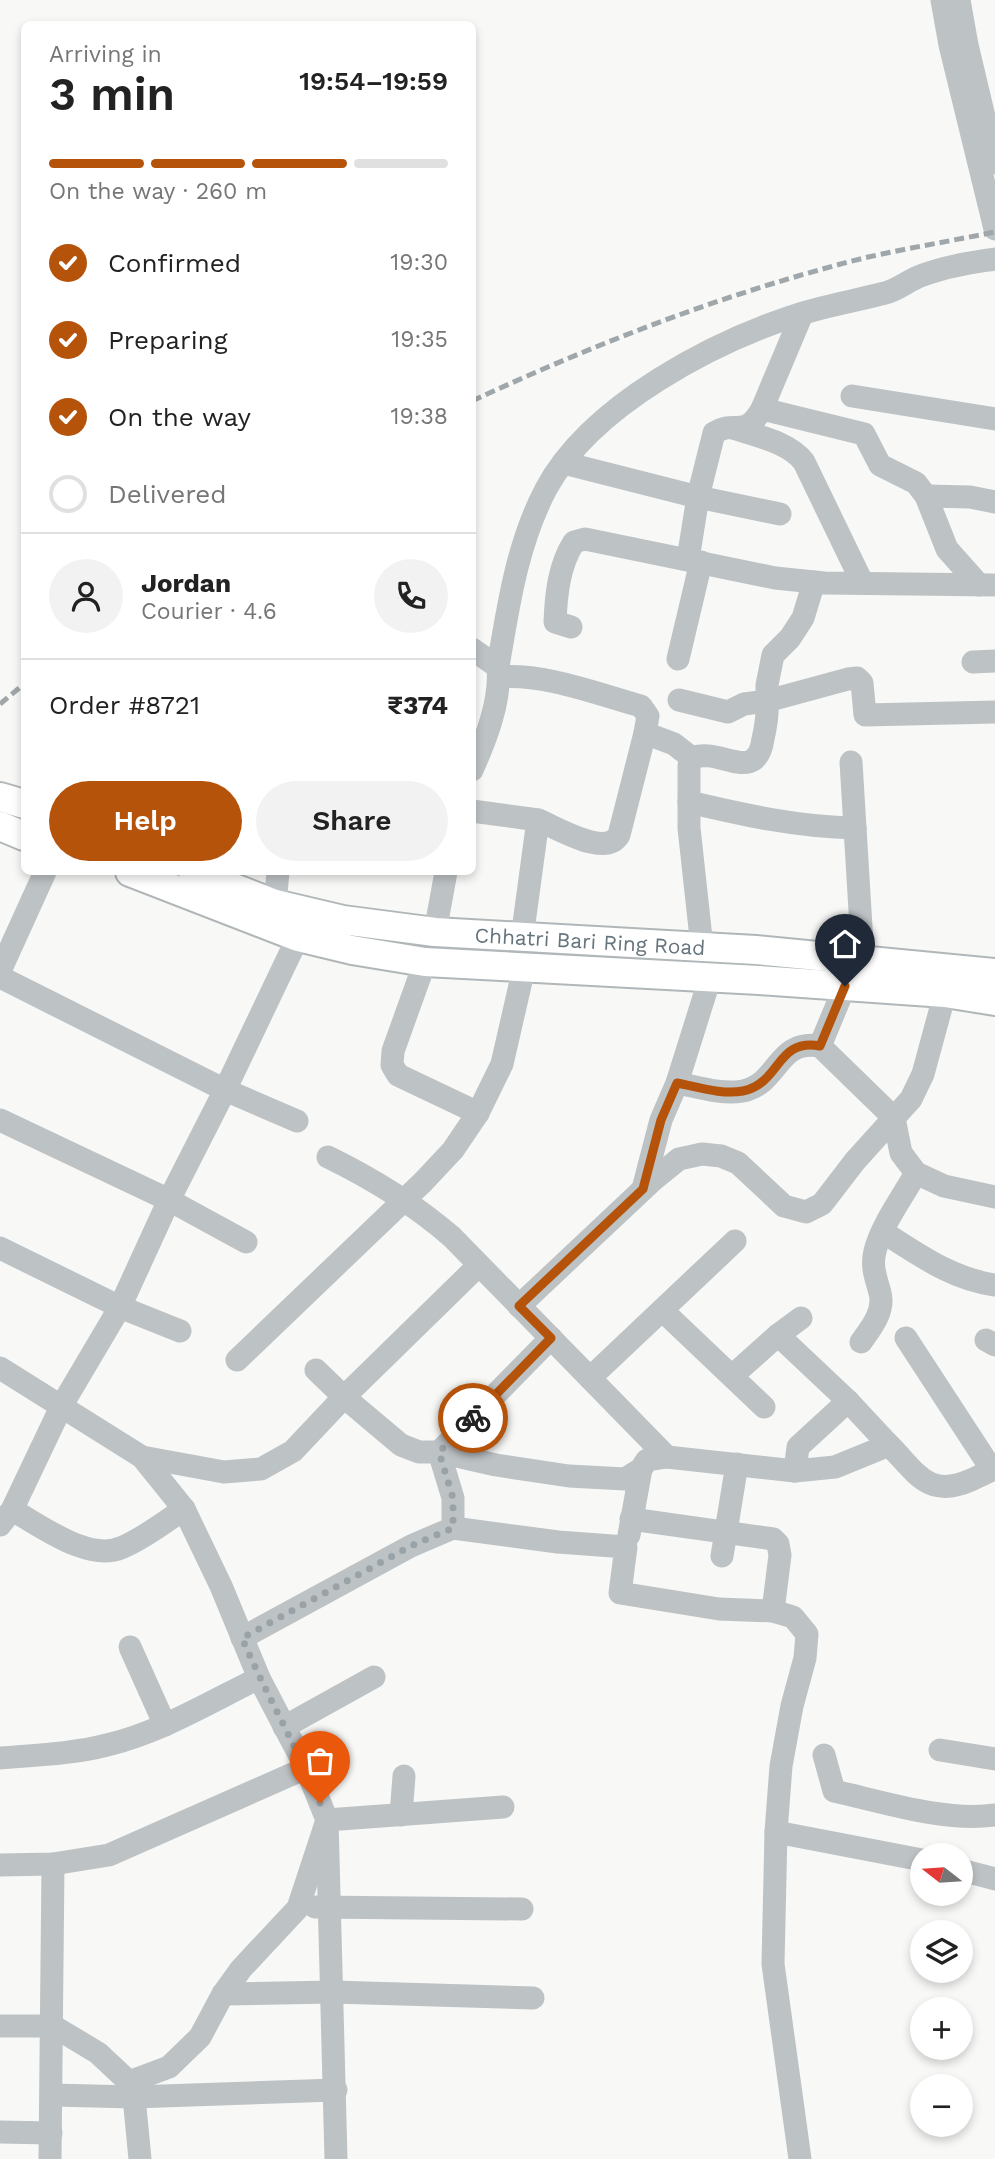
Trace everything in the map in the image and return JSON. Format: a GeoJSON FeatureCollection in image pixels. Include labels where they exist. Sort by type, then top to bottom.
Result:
{"type":"FeatureCollection","features":[{"type":"Feature","properties":{"kind":"main road"},"geometry":{"type":"LineString","coordinates":[[0,797],[21,803]]}},
{"type":"Feature","properties":{"kind":"main road"},"geometry":{"type":"LineString","coordinates":[[0,826],[21,835]]}},
{"type":"Feature","properties":{"kind":"main road"},"geometry":{"type":"LineString","coordinates":[[138,875],[298,937],[352,950],[425,962],[845,986],[945,993],[995,1001]]}},
{"type":"Feature","properties":{"kind":"main road","name":"Chhatri Bari Ring Road"},"geometry":{"type":"LineString","coordinates":[[202,875],[275,904],[343,920],[435,933],[702,947],[995,973]]}},
{"type":"Feature","properties":{"kind":"street"},"geometry":{"type":"LineString","coordinates":[[942,0],[950,45],[995,229]]}},
{"type":"Feature","properties":{"kind":"street"},"geometry":{"type":"LineString","coordinates":[[959,0],[986,95],[995,163]]}},
{"type":"Feature","properties":{"kind":"street"},"geometry":{"type":"LineString","coordinates":[[476,759],[492,716],[519,560],[547,488],[575,446],[610,413],[716,347],[802,314],[889,292],[920,276],[952,265],[995,259]]}},
{"type":"Feature","properties":{"kind":"street"},"geometry":{"type":"LineString","coordinates":[[678,659],[694,561],[698,497],[714,433],[721,429],[747,427],[755,421],[802,314]]}},
{"type":"Feature","properties":{"kind":"street"},"geometry":{"type":"LineString","coordinates":[[852,396],[995,419]]}},
{"type":"Feature","properties":{"kind":"street"},"geometry":{"type":"LineString","coordinates":[[762,409],[864,434],[880,465],[916,483],[926,496],[947,549],[987,585]]}},
{"type":"Feature","properties":{"kind":"street"},"geometry":{"type":"LineString","coordinates":[[733,428],[798,454],[862,582]]}},
{"type":"Feature","properties":{"kind":"street"},"geometry":{"type":"LineString","coordinates":[[564,463],[698,497],[780,514]]}},
{"type":"Feature","properties":{"kind":"street"},"geometry":{"type":"LineString","coordinates":[[926,496],[970,497],[995,502]]}},
{"type":"Feature","properties":{"kind":"street"},"geometry":{"type":"LineString","coordinates":[[571,626],[555,622],[556,591],[569,550],[574,542],[585,539],[775,578],[814,582],[987,585]]}},
{"type":"Feature","properties":{"kind":"street"},"geometry":{"type":"LineString","coordinates":[[702,947],[691,856],[689,766],[692,758],[700,754],[745,764],[756,760],[762,751],[768,712],[768,676],[773,655],[790,638],[803,618],[814,582]]}},
{"type":"Feature","properties":{"kind":"street"},"geometry":{"type":"LineString","coordinates":[[476,653],[498,672],[543,680],[641,706],[648,716],[620,835],[615,842],[608,845],[583,840],[538,820],[476,812]]}},
{"type":"Feature","properties":{"kind":"street"},"geometry":{"type":"LineString","coordinates":[[678,700],[728,712],[744,704],[767,701],[857,678],[862,683],[865,715],[995,712]]}},
{"type":"Feature","properties":{"kind":"street"},"geometry":{"type":"LineString","coordinates":[[645,733],[674,744],[692,758]]}},
{"type":"Feature","properties":{"kind":"street"},"geometry":{"type":"LineString","coordinates":[[850,762],[863,960]]}},
{"type":"Feature","properties":{"kind":"street"},"geometry":{"type":"LineString","coordinates":[[689,802],[784,822],[855,828]]}},
{"type":"Feature","properties":{"kind":"street"},"geometry":{"type":"LineString","coordinates":[[522,938],[538,820]]}},
{"type":"Feature","properties":{"kind":"street"},"geometry":{"type":"LineString","coordinates":[[0,971],[44,875]]}},
{"type":"Feature","properties":{"kind":"street"},"geometry":{"type":"LineString","coordinates":[[275,904],[278,875]]}},
{"type":"Feature","properties":{"kind":"street"},"geometry":{"type":"LineString","coordinates":[[435,933],[445,875]]}},
{"type":"Feature","properties":{"kind":"street"},"geometry":{"type":"LineString","coordinates":[[184,1509],[123,1548],[105,1553],[80,1547],[6,1518],[62,1405],[120,1307],[169,1200],[298,937]]}},
{"type":"Feature","properties":{"kind":"street"},"geometry":{"type":"LineString","coordinates":[[425,962],[393,1051],[392,1065],[398,1075],[478,1113]]}},
{"type":"Feature","properties":{"kind":"street"},"geometry":{"type":"LineString","coordinates":[[237,1360],[453,1150],[478,1113],[502,1064],[524,968]]}},
{"type":"Feature","properties":{"kind":"street"},"geometry":{"type":"LineString","coordinates":[[0,977],[225,1090],[297,1121]]}},
{"type":"Feature","properties":{"kind":"street"},"geometry":{"type":"LineString","coordinates":[[643,1189],[661,1120],[677,1083],[709,978]]}},
{"type":"Feature","properties":{"kind":"street"},"geometry":{"type":"LineString","coordinates":[[820,1046],[845,986]]}},
{"type":"Feature","properties":{"kind":"street"},"geometry":{"type":"LineString","coordinates":[[519,1306],[643,1189],[679,1159],[702,1154],[721,1156],[738,1163],[785,1206],[806,1212],[822,1204],[855,1161],[911,1099],[923,1074],[945,993]]}},
{"type":"Feature","properties":{"kind":"street"},"geometry":{"type":"LineString","coordinates":[[677,1083],[724,1092],[746,1090],[769,1076],[792,1048],[805,1043],[820,1046],[894,1118],[901,1153],[916,1173],[944,1185],[995,1197]]}},
{"type":"Feature","properties":{"kind":"street"},"geometry":{"type":"LineString","coordinates":[[0,1120],[169,1200],[246,1242]]}},
{"type":"Feature","properties":{"kind":"street"},"geometry":{"type":"LineString","coordinates":[[328,1157],[373,1179],[437,1224],[667,1457]]}},
{"type":"Feature","properties":{"kind":"street"},"geometry":{"type":"LineString","coordinates":[[861,1342],[877,1319],[881,1305],[881,1293],[872,1267],[876,1248],[916,1173]]}},
{"type":"Feature","properties":{"kind":"street"},"geometry":{"type":"LineString","coordinates":[[883,1232],[933,1265],[956,1276],[995,1285]]}},
{"type":"Feature","properties":{"kind":"street"},"geometry":{"type":"LineString","coordinates":[[590,1378],[735,1241]]}},
{"type":"Feature","properties":{"kind":"street"},"geometry":{"type":"LineString","coordinates":[[0,1248],[120,1307],[180,1331]]}},
{"type":"Feature","properties":{"kind":"street"},"geometry":{"type":"LineString","coordinates":[[142,1457],[224,1472],[261,1469],[293,1451],[344,1397],[479,1265]]}},
{"type":"Feature","properties":{"kind":"street"},"geometry":{"type":"LineString","coordinates":[[663,1311],[764,1407]]}},
{"type":"Feature","properties":{"kind":"street"},"geometry":{"type":"LineString","coordinates":[[732,1376],[801,1318]]}},
{"type":"Feature","properties":{"kind":"street"},"geometry":{"type":"LineString","coordinates":[[778,1335],[848,1401],[926,1483],[943,1488],[957,1486],[993,1469],[906,1338]]}},
{"type":"Feature","properties":{"kind":"street"},"geometry":{"type":"LineString","coordinates":[[439,1452],[551,1338]]}},
{"type":"Feature","properties":{"kind":"street"},"geometry":{"type":"LineString","coordinates":[[0,1368],[142,1457],[184,1509],[221,1586],[259,1678],[306,1768],[327,1820],[336,2159]]}},
{"type":"Feature","properties":{"kind":"street"},"geometry":{"type":"LineString","coordinates":[[316,1370],[401,1445],[419,1452],[439,1452],[496,1465],[569,1476],[625,1479],[641,1469],[648,1460],[667,1457],[795,1471],[835,1467],[889,1445]]}},
{"type":"Feature","properties":{"kind":"street"},"geometry":{"type":"LineString","coordinates":[[795,1471],[798,1447],[848,1401]]}},
{"type":"Feature","properties":{"kind":"street"},"geometry":{"type":"LineString","coordinates":[[439,1452],[453,1498],[453,1528]]}},
{"type":"Feature","properties":{"kind":"street"},"geometry":{"type":"LineString","coordinates":[[722,1556],[737,1465]]}},
{"type":"Feature","properties":{"kind":"street"},"geometry":{"type":"LineString","coordinates":[[641,1469],[620,1592],[719,1609],[773,1611],[793,1617],[807,1633],[781,1766],[776,1832],[773,1964],[800,2159]]}},
{"type":"Feature","properties":{"kind":"street"},"geometry":{"type":"LineString","coordinates":[[632,1519],[766,1537],[778,1544],[780,1555],[773,1611]]}},
{"type":"Feature","properties":{"kind":"street"},"geometry":{"type":"LineString","coordinates":[[242,1638],[411,1546],[453,1528],[626,1548]]}},
{"type":"Feature","properties":{"kind":"street"},"geometry":{"type":"LineString","coordinates":[[130,1647],[165,1725]]}},
{"type":"Feature","properties":{"kind":"street"},"geometry":{"type":"LineString","coordinates":[[284,1727],[374,1677]]}},
{"type":"Feature","properties":{"kind":"street"},"geometry":{"type":"LineString","coordinates":[[0,1758],[64,1753],[108,1745],[165,1725],[259,1678]]}},
{"type":"Feature","properties":{"kind":"street"},"geometry":{"type":"LineString","coordinates":[[940,1750],[995,1759]]}},
{"type":"Feature","properties":{"kind":"street"},"geometry":{"type":"LineString","coordinates":[[824,1755],[834,1791],[930,1811],[977,1818],[995,1815]]}},
{"type":"Feature","properties":{"kind":"street"},"geometry":{"type":"LineString","coordinates":[[0,1865],[53,1864],[109,1855],[306,1768]]}},
{"type":"Feature","properties":{"kind":"street"},"geometry":{"type":"LineString","coordinates":[[401,1815],[404,1776]]}},
{"type":"Feature","properties":{"kind":"street"},"geometry":{"type":"LineString","coordinates":[[327,1820],[503,1807]]}},
{"type":"Feature","properties":{"kind":"street"},"geometry":{"type":"LineString","coordinates":[[131,2089],[169,2067],[200,2037],[240,1969],[298,1908],[327,1820]]}},
{"type":"Feature","properties":{"kind":"street"},"geometry":{"type":"LineString","coordinates":[[776,1832],[910,1858]]}},
{"type":"Feature","properties":{"kind":"street"},"geometry":{"type":"LineString","coordinates":[[50,2159],[53,1864]]}},
{"type":"Feature","properties":{"kind":"street"},"geometry":{"type":"LineString","coordinates":[[973,1873],[995,1879]]}},
{"type":"Feature","properties":{"kind":"street"},"geometry":{"type":"LineString","coordinates":[[298,1908],[328,1906],[522,1909]]}},
{"type":"Feature","properties":{"kind":"street"},"geometry":{"type":"LineString","coordinates":[[223,1994],[333,1992],[533,1998]]}},
{"type":"Feature","properties":{"kind":"street"},"geometry":{"type":"LineString","coordinates":[[0,2026],[53,2026],[99,2053],[131,2089],[140,2159]]}},
{"type":"Feature","properties":{"kind":"street"},"geometry":{"type":"LineString","coordinates":[[52,2095],[131,2089],[336,2090]]}},
{"type":"Feature","properties":{"kind":"street"},"geometry":{"type":"LineString","coordinates":[[0,2132],[51,2133]]}},
{"type":"Feature","properties":{"kind":"railway"},"geometry":{"type":"LineString","coordinates":[[476,399],[616,339],[764,286],[864,258],[995,232]]}},
{"type":"Feature","properties":{"kind":"railway"},"geometry":{"type":"LineString","coordinates":[[0,704],[21,686]]}},
{"type":"Feature","properties":{"kind":"way so far"},"geometry":{"type":"LineString","coordinates":[[320,1803],[306,1768],[259,1678],[242,1638],[411,1546],[453,1528],[453,1498],[439,1452],[473,1418]]}},
{"type":"Feature","properties":{"kind":"route"},"geometry":{"type":"LineString","coordinates":[[473,1418],[551,1338],[519,1306],[643,1189],[661,1120],[677,1083],[724,1092],[746,1090],[769,1076],[792,1048],[805,1043],[820,1046],[845,986]]}}]}
